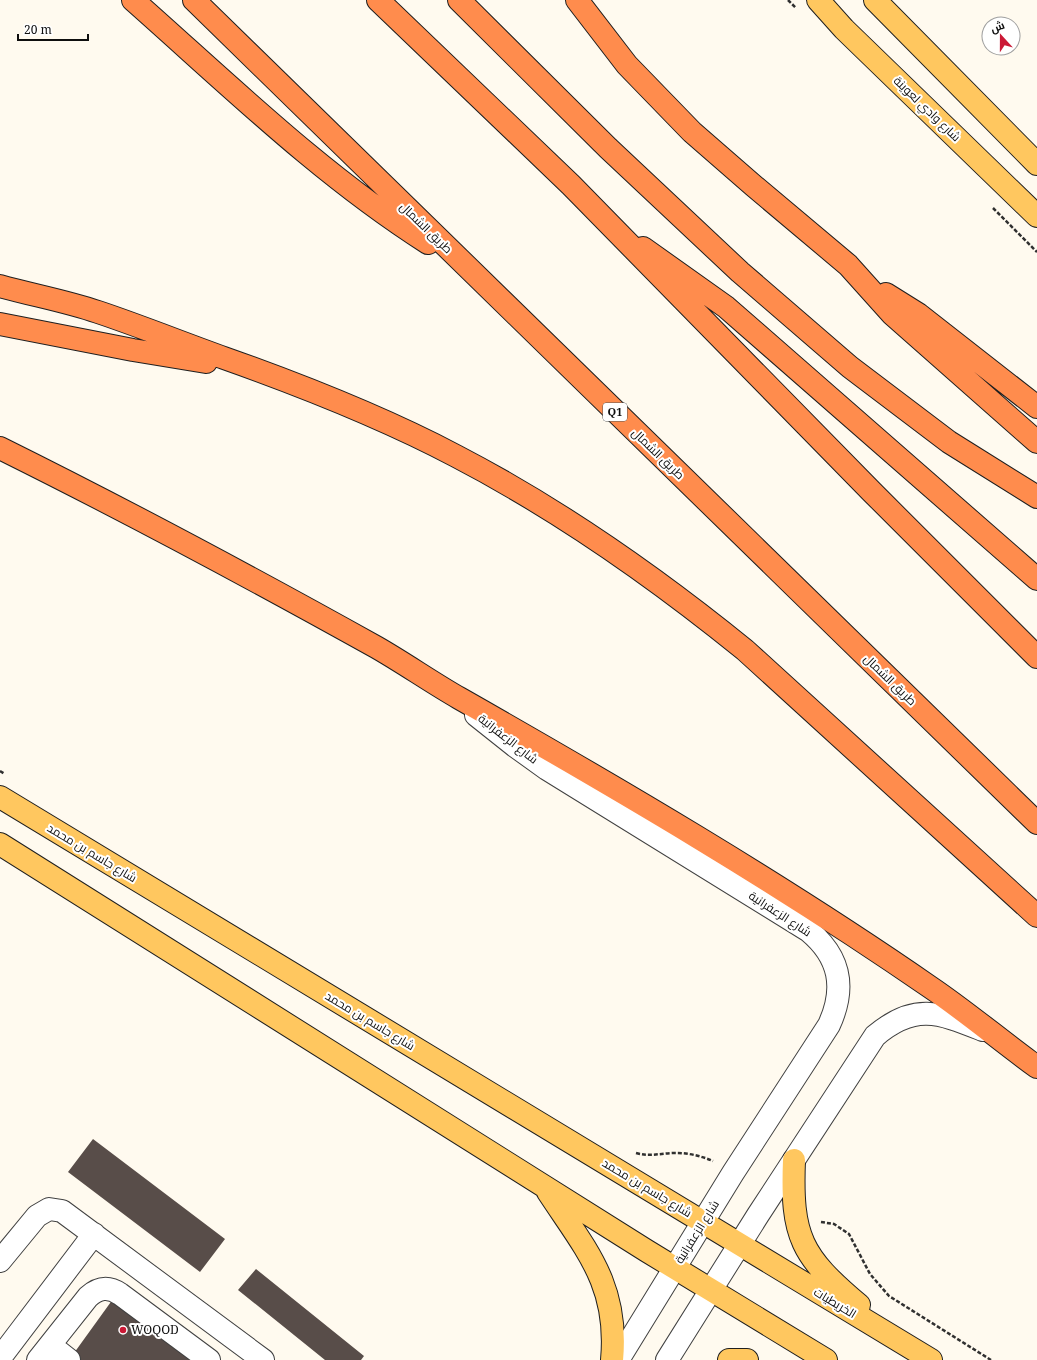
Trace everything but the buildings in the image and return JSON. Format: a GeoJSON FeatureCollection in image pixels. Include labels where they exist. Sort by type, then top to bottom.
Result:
{"type":"FeatureCollection","features":[{"type":"Feature","properties":{"kind":"highway"},"geometry":{"type":"LineString","coordinates":[[133,0],[319,163],[400,225],[468,268]]}},
{"type":"Feature","properties":{"kind":"highway","name":"طريق الشمال"},"geometry":{"type":"LineString","coordinates":[[194,0],[1037,823]]}},
{"type":"Feature","properties":{"kind":"highway"},"geometry":{"type":"LineString","coordinates":[[378,0],[571,185],[608,225],[1037,657]]}},
{"type":"Feature","properties":{"kind":"highway"},"geometry":{"type":"LineString","coordinates":[[459,0],[608,148],[752,282],[850,367],[949,442],[1037,497]]}},
{"type":"Feature","properties":{"kind":"highway"},"geometry":{"type":"LineString","coordinates":[[577,0],[626,65],[692,132],[848,265],[890,297],[918,314],[1037,407]]}},
{"type":"Feature","properties":{"kind":"highway"},"geometry":{"type":"LineString","coordinates":[[608,225],[667,263],[726,307],[1037,579]]}},
{"type":"Feature","properties":{"kind":"highway"},"geometry":{"type":"LineString","coordinates":[[848,265],[892,314],[1037,442]]}},
{"type":"Feature","properties":{"kind":"highway"},"geometry":{"type":"LineString","coordinates":[[0,286],[96,311],[324,395],[380,419],[457,456],[546,507],[621,556],[698,612],[745,650],[1037,916]]}},
{"type":"Feature","properties":{"kind":"highway"},"geometry":{"type":"LineString","coordinates":[[0,324],[133,350],[259,370]]}},
{"type":"Feature","properties":{"kind":"highway"},"geometry":{"type":"LineString","coordinates":[[0,448],[120,508],[379,649],[456,696],[674,822],[808,905],[934,990],[1037,1068]]}},
{"type":"Feature","properties":{"kind":"main road","name":"شارع وادي لعوينة"},"geometry":{"type":"LineString","coordinates":[[818,0],[844,29],[1037,216]]}},
{"type":"Feature","properties":{"kind":"main road"},"geometry":{"type":"LineString","coordinates":[[875,0],[891,10],[1037,164]]}},
{"type":"Feature","properties":{"kind":"main road","name":"شارع جاسم بن محمد"},"geometry":{"type":"LineString","coordinates":[[0,798],[740,1245]]}},
{"type":"Feature","properties":{"kind":"main road"},"geometry":{"type":"LineString","coordinates":[[0,844],[675,1268],[826,1360]]}},
{"type":"Feature","properties":{"kind":"main road"},"geometry":{"type":"LineString","coordinates":[[794,1160],[793,1198],[797,1225],[811,1258],[821,1271],[906,1345]]}},
{"type":"Feature","properties":{"kind":"main road"},"geometry":{"type":"LineString","coordinates":[[544,1186],[594,1263],[602,1279],[611,1312],[613,1344],[612,1360]]}},
{"type":"Feature","properties":{"kind":"main road","name":"الخريطيات"},"geometry":{"type":"LineString","coordinates":[[740,1245],[931,1360]]}},
{"type":"Feature","properties":{"kind":"main road"},"geometry":{"type":"LineString","coordinates":[[729,1360],[747,1360]]}},
{"type":"Feature","properties":{"kind":"street","name":"شارع الزعفرانية"},"geometry":{"type":"LineString","coordinates":[[456,696],[485,722],[547,769],[809,931],[819,940],[833,961],[837,974],[838,1000],[829,1025],[733,1173],[618,1360]]}},
{"type":"Feature","properties":{"kind":"street"},"geometry":{"type":"LineString","coordinates":[[667,1360],[875,1036],[898,1020],[925,1014],[938,1014],[952,1018],[992,1034]]}},
{"type":"Feature","properties":{"kind":"street"},"geometry":{"type":"LineString","coordinates":[[0,1261],[43,1212],[56,1209],[68,1214],[263,1360]]}},
{"type":"Feature","properties":{"kind":"street"},"geometry":{"type":"LineString","coordinates":[[0,1358],[94,1234]]}},
{"type":"Feature","properties":{"kind":"street"},"geometry":{"type":"LineString","coordinates":[[70,1360],[44,1352],[92,1293],[103,1289],[109,1289],[120,1294],[209,1360]]}},
{"type":"Feature","properties":{"kind":"street"},"geometry":{"type":"LineString","coordinates":[[218,1360],[234,1338]]}},
{"type":"Feature","properties":{"kind":"path"},"geometry":{"type":"LineString","coordinates":[[797,1225],[809,1222],[825,1223],[834,1224],[843,1228],[853,1240],[870,1274],[882,1290],[991,1360]]}},
{"type":"Feature","properties":{"kind":"place","name":"WOQOD"},"geometry":{"type":"Point","coordinates":[123,1330]}}]}
